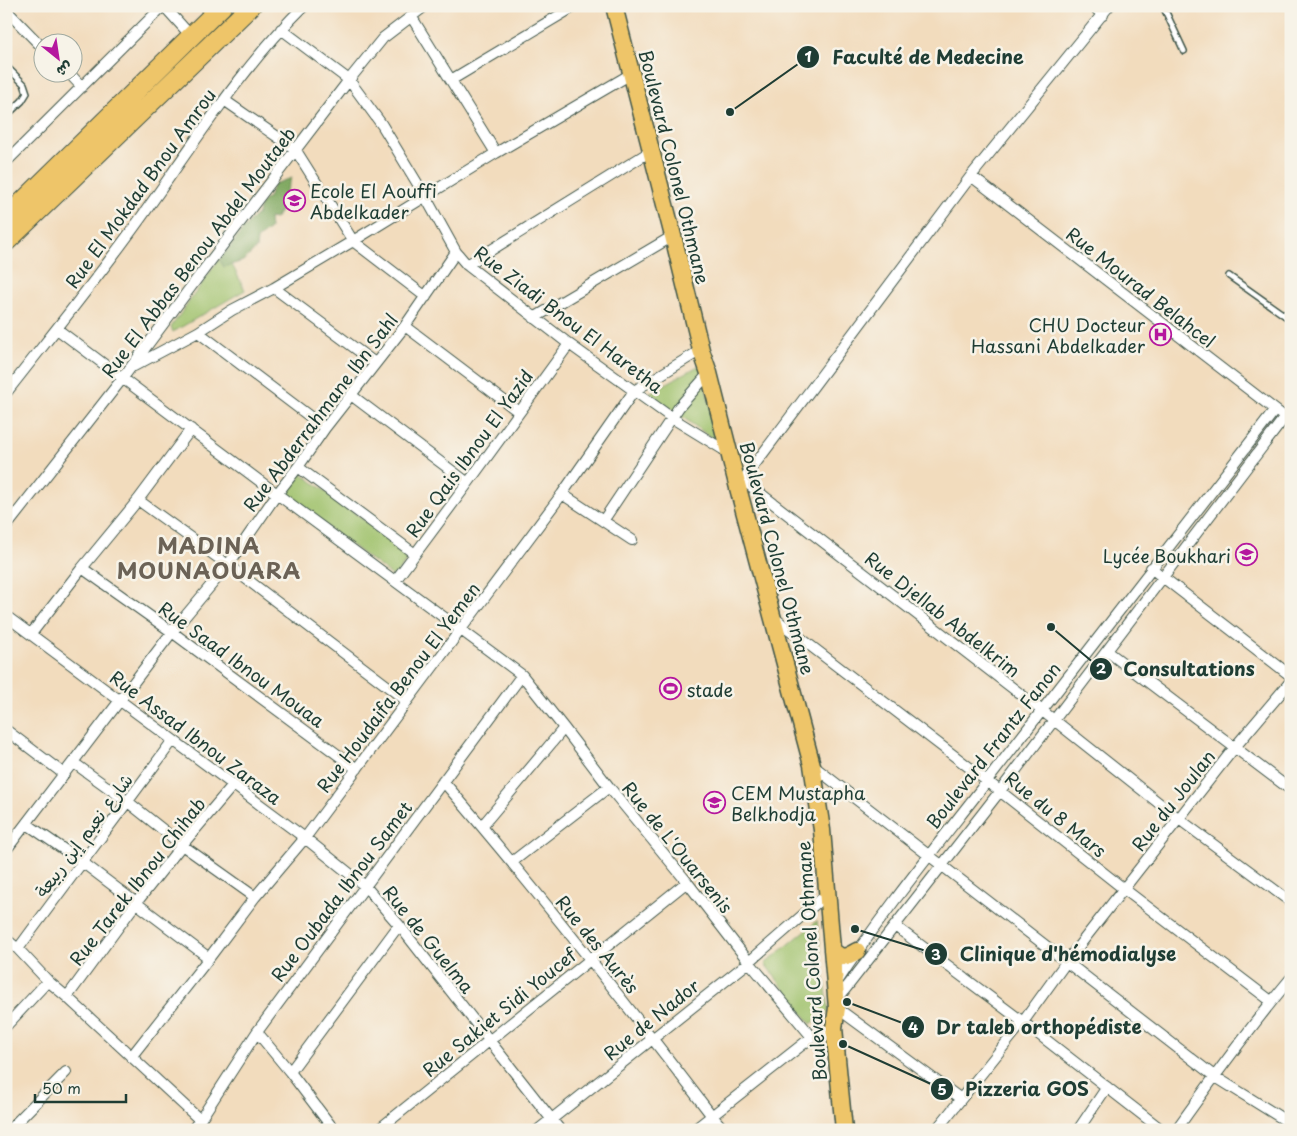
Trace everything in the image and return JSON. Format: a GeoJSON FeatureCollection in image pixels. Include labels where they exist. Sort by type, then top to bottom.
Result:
{"type":"FeatureCollection","features":[{"type":"Feature","properties":{"kind":"highway"},"geometry":{"type":"LineString","coordinates":[[6,218],[222,6]]}},
{"type":"Feature","properties":{"kind":"highway"},"geometry":{"type":"LineString","coordinates":[[6,242],[250,6]]}},
{"type":"Feature","properties":{"kind":"main road","name":"Boulevard Colonel Othmane"},"geometry":{"type":"LineString","coordinates":[[614,6],[701,350],[730,453],[741,484],[772,616],[812,765],[822,830],[836,998],[834,1028],[844,1130]]}},
{"type":"Feature","properties":{"kind":"main road"},"geometry":{"type":"LineString","coordinates":[[832,950],[842,957],[857,951]]}},
{"type":"Feature","properties":{"kind":"street"},"geometry":{"type":"LineString","coordinates":[[6,162],[163,6],[192,36]]}},
{"type":"Feature","properties":{"kind":"street","name":"Rue El Mokdad Bnou Amrou"},"geometry":{"type":"LineString","coordinates":[[6,392],[97,278],[224,100],[264,48],[304,6]]}},
{"type":"Feature","properties":{"kind":"street","name":"Rue El Abbas Benou Abdel Moutaeb"},"geometry":{"type":"LineString","coordinates":[[6,528],[122,379],[349,80],[383,38],[425,6]]}},
{"type":"Feature","properties":{"kind":"street"},"geometry":{"type":"LineString","coordinates":[[451,80],[575,6]]}},
{"type":"Feature","properties":{"kind":"street"},"geometry":{"type":"LineString","coordinates":[[741,484],[971,176],[1106,10],[1093,6]]}},
{"type":"Feature","properties":{"kind":"street"},"geometry":{"type":"LineString","coordinates":[[6,10],[32,37]]}},
{"type":"Feature","properties":{"kind":"street"},"geometry":{"type":"LineString","coordinates":[[411,16],[496,153]]}},
{"type":"Feature","properties":{"kind":"street","name":"Rue Ziadi Bnou El Haretha"},"geometry":{"type":"LineString","coordinates":[[281,29],[349,80],[373,112],[425,196],[456,252],[467,265],[534,318],[634,391],[672,418],[730,453]]}},
{"type":"Feature","properties":{"kind":"street"},"geometry":{"type":"LineString","coordinates":[[130,368],[198,332],[232,310],[274,288],[496,153],[631,74]]}},
{"type":"Feature","properties":{"kind":"street"},"geometry":{"type":"LineString","coordinates":[[77,82],[82,87]]}},
{"type":"Feature","properties":{"kind":"street"},"geometry":{"type":"LineString","coordinates":[[224,100],[295,149],[353,241],[426,297]]}},
{"type":"Feature","properties":{"kind":"street"},"geometry":{"type":"LineString","coordinates":[[467,265],[651,151]]}},
{"type":"Feature","properties":{"kind":"street","name":"Rue Mourad Belahcel"},"geometry":{"type":"LineString","coordinates":[[971,176],[1288,420]]}},
{"type":"Feature","properties":{"kind":"street"},"geometry":{"type":"LineString","coordinates":[[534,318],[673,236]]}},
{"type":"Feature","properties":{"kind":"street","name":"Rue Abderrahmane Ibn Sahl"},"geometry":{"type":"LineString","coordinates":[[7,847],[74,763],[172,632],[228,565],[325,428],[405,326],[456,252]]}},
{"type":"Feature","properties":{"kind":"street"},"geometry":{"type":"LineString","coordinates":[[274,288],[375,363]]}},
{"type":"Feature","properties":{"kind":"street"},"geometry":{"type":"LineString","coordinates":[[405,326],[519,412]]}},
{"type":"Feature","properties":{"kind":"street","name":"Rue de L'Ouarsenis"},"geometry":{"type":"LineString","coordinates":[[57,329],[522,675],[749,962],[812,1037]]}},
{"type":"Feature","properties":{"kind":"street"},"geometry":{"type":"LineString","coordinates":[[198,332],[325,428]]}},
{"type":"Feature","properties":{"kind":"street","name":"Rue Qais Ibnou El Yazid"},"geometry":{"type":"LineString","coordinates":[[395,581],[569,344]]}},
{"type":"Feature","properties":{"kind":"street","name":"Rue Houdaifa Benou El Yemen"},"geometry":{"type":"LineString","coordinates":[[131,1057],[255,897],[304,838],[562,494],[634,391],[701,350]]}},
{"type":"Feature","properties":{"kind":"street"},"geometry":{"type":"LineString","coordinates":[[603,521],[679,407],[709,373]]}},
{"type":"Feature","properties":{"kind":"street"},"geometry":{"type":"LineString","coordinates":[[351,395],[468,483]]}},
{"type":"Feature","properties":{"kind":"street","name":"Boulevard Frantz Fanon"},"geometry":{"type":"LineString","coordinates":[[836,998],[857,951],[928,855],[988,781],[1274,410]]}},
{"type":"Feature","properties":{"kind":"street"},"geometry":{"type":"LineString","coordinates":[[961,1099],[836,998],[895,926],[1163,578],[1288,420]]}},
{"type":"Feature","properties":{"kind":"street"},"geometry":{"type":"LineString","coordinates":[[31,634],[138,500],[191,429]]}},
{"type":"Feature","properties":{"kind":"street"},"geometry":{"type":"LineString","coordinates":[[298,467],[415,554]]}},
{"type":"Feature","properties":{"kind":"street","name":"Rue Djellab Abdelkrim"},"geometry":{"type":"LineString","coordinates":[[741,484],[1054,720],[1179,819],[1291,902]]}},
{"type":"Feature","properties":{"kind":"street"},"geometry":{"type":"LineString","coordinates":[[562,494],[632,540]]}},
{"type":"Feature","properties":{"kind":"street"},"geometry":{"type":"LineString","coordinates":[[138,500],[228,565],[407,701]]}},
{"type":"Feature","properties":{"kind":"street","name":"Rue Saad Ibnou Mouaa"},"geometry":{"type":"LineString","coordinates":[[82,568],[172,632],[356,769]]}},
{"type":"Feature","properties":{"kind":"street"},"geometry":{"type":"LineString","coordinates":[[1151,568],[1291,676]]}},
{"type":"Feature","properties":{"kind":"street"},"geometry":{"type":"LineString","coordinates":[[1119,609],[1132,619]]}},
{"type":"Feature","properties":{"kind":"street","name":"Rue Assad Ibnou Zaraza"},"geometry":{"type":"LineString","coordinates":[[6,616],[174,740],[365,886]]}},
{"type":"Feature","properties":{"kind":"street","name":"Rue du 8 Mars"},"geometry":{"type":"LineString","coordinates":[[772,616],[1271,1001]]}},
{"type":"Feature","properties":{"kind":"street"},"geometry":{"type":"LineString","coordinates":[[1107,651],[1291,790]]}},
{"type":"Feature","properties":{"kind":"street","name":"Rue Oubada Ibnou Samet"},"geometry":{"type":"LineString","coordinates":[[192,1130],[257,1032],[522,675]]}},
{"type":"Feature","properties":{"kind":"street","name":"Rue du Joulan"},"geometry":{"type":"LineString","coordinates":[[936,1130],[1023,1022],[1067,962],[1235,747],[1291,681]]}},
{"type":"Feature","properties":{"kind":"street"},"geometry":{"type":"LineString","coordinates":[[482,826],[564,728]]}},
{"type":"Feature","properties":{"kind":"street"},"geometry":{"type":"LineString","coordinates":[[6,730],[64,774]]}},
{"type":"Feature","properties":{"kind":"street","name":"شارع نعيم إبن ربيعة"},"geometry":{"type":"LineString","coordinates":[[18,949],[174,740]]}},
{"type":"Feature","properties":{"kind":"street"},"geometry":{"type":"LineString","coordinates":[[74,763],[128,802],[182,845],[255,897]]}},
{"type":"Feature","properties":{"kind":"street"},"geometry":{"type":"LineString","coordinates":[[812,765],[1214,1076],[1291,1124]]}},
{"type":"Feature","properties":{"kind":"street","name":"Rue des Aurès"},"geometry":{"type":"LineString","coordinates":[[443,782],[482,826],[591,959],[724,1130]]}},
{"type":"Feature","properties":{"kind":"street","name":"Rue Tarek Ibnou Chihab"},"geometry":{"type":"LineString","coordinates":[[67,997],[182,845],[233,785]]}},
{"type":"Feature","properties":{"kind":"street"},"geometry":{"type":"LineString","coordinates":[[512,862],[609,787]]}},
{"type":"Feature","properties":{"kind":"street"},"geometry":{"type":"LineString","coordinates":[[27,824],[82,862],[209,958]]}},
{"type":"Feature","properties":{"kind":"street","name":"Rue Sakiet Sidi Youcef"},"geometry":{"type":"LineString","coordinates":[[378,1130],[687,882]]}},
{"type":"Feature","properties":{"kind":"street","name":"Rue de Guelma"},"geometry":{"type":"LineString","coordinates":[[365,886],[400,924],[560,1130]]}},
{"type":"Feature","properties":{"kind":"street","name":"Rue de Nador"},"geometry":{"type":"LineString","coordinates":[[538,1130],[749,962],[827,894]]}},
{"type":"Feature","properties":{"kind":"street"},"geometry":{"type":"LineString","coordinates":[[290,1072],[400,924]]}},
{"type":"Feature","properties":{"kind":"street"},"geometry":{"type":"LineString","coordinates":[[895,926],[1162,1130]]}},
{"type":"Feature","properties":{"kind":"street"},"geometry":{"type":"LineString","coordinates":[[6,939],[48,981],[200,1120]]}},
{"type":"Feature","properties":{"kind":"street"},"geometry":{"type":"LineString","coordinates":[[1176,1130],[1214,1076],[1271,1001],[1291,978]]}},
{"type":"Feature","properties":{"kind":"street"},"geometry":{"type":"LineString","coordinates":[[6,1026],[48,981]]}},
{"type":"Feature","properties":{"kind":"street"},"geometry":{"type":"LineString","coordinates":[[694,1130],[812,1037],[834,1028]]}},
{"type":"Feature","properties":{"kind":"street"},"geometry":{"type":"LineString","coordinates":[[257,1032],[334,1130]]}},
{"type":"Feature","properties":{"kind":"street"},"geometry":{"type":"LineString","coordinates":[[10,1130],[66,1072]]}},
{"type":"Feature","properties":{"kind":"street"},"geometry":{"type":"LineString","coordinates":[[1078,1130],[1106,1087]]}},
{"type":"Feature","properties":{"kind":"lane"},"geometry":{"type":"LineString","coordinates":[[1163,6],[1184,51]]}},
{"type":"Feature","properties":{"kind":"lane"},"geometry":{"type":"LineString","coordinates":[[6,66],[24,84],[27,93],[6,116]]}},
{"type":"Feature","properties":{"kind":"lane"},"geometry":{"type":"LineString","coordinates":[[1229,276],[1291,320]]}},
{"type":"Feature","properties":{"kind":"green space"},"geometry":{"type":"Polygon","coordinates":[[[292,178],[286,192],[289,201],[278,206],[281,210],[275,219],[269,218],[270,229],[257,239],[256,249],[243,261],[224,267],[220,261],[243,229],[258,214],[261,205],[268,198],[274,184],[292,178]]]}},
{"type":"Feature","properties":{"kind":"green space"},"geometry":{"type":"Polygon","coordinates":[[[225,251],[245,290],[173,332],[171,327],[225,251]]]}},
{"type":"Feature","properties":{"kind":"green space"},"geometry":{"type":"Polygon","coordinates":[[[700,365],[720,444],[649,393],[700,365]]]}},
{"type":"Feature","properties":{"kind":"green space"},"geometry":{"type":"Polygon","coordinates":[[[301,473],[411,555],[394,577],[284,495],[301,473]]]}},
{"type":"Feature","properties":{"kind":"green space"},"geometry":{"type":"Polygon","coordinates":[[[817,921],[829,1011],[811,1024],[765,964],[817,921]]]}},
{"type":"Feature","properties":{"kind":"place","name":"Faculté de Medecine"},"geometry":{"type":"Point","coordinates":[730,112]}},
{"type":"Feature","properties":{"kind":"place","name":"Ecole El Aouffi Abdelkader"},"geometry":{"type":"Point","coordinates":[294,200]}},
{"type":"Feature","properties":{"kind":"place","name":"CHU Docteur Hassani Abdelkader"},"geometry":{"type":"Point","coordinates":[1161,334]}},
{"type":"Feature","properties":{"kind":"place","name":"Lycée Boukhari"},"geometry":{"type":"Point","coordinates":[1247,555]}},
{"type":"Feature","properties":{"kind":"place","name":"Consultations"},"geometry":{"type":"Point","coordinates":[1051,627]}},
{"type":"Feature","properties":{"kind":"place","name":"stade"},"geometry":{"type":"Point","coordinates":[671,689]}},
{"type":"Feature","properties":{"kind":"place","name":"CEM Mustapha Belkhodja"},"geometry":{"type":"Point","coordinates":[715,802]}},
{"type":"Feature","properties":{"kind":"place","name":"Clinique d'hémodialyse"},"geometry":{"type":"Point","coordinates":[855,929]}},
{"type":"Feature","properties":{"kind":"place","name":"Dr taleb orthopédiste"},"geometry":{"type":"Point","coordinates":[847,1002]}},
{"type":"Feature","properties":{"kind":"place","name":"Pizzeria GOS"},"geometry":{"type":"Point","coordinates":[843,1044]}},
{"type":"Feature","properties":{"kind":"district","name":"MADINA MOUNAOUARA"},"geometry":{"type":"Point","coordinates":[209,556]}}]}
